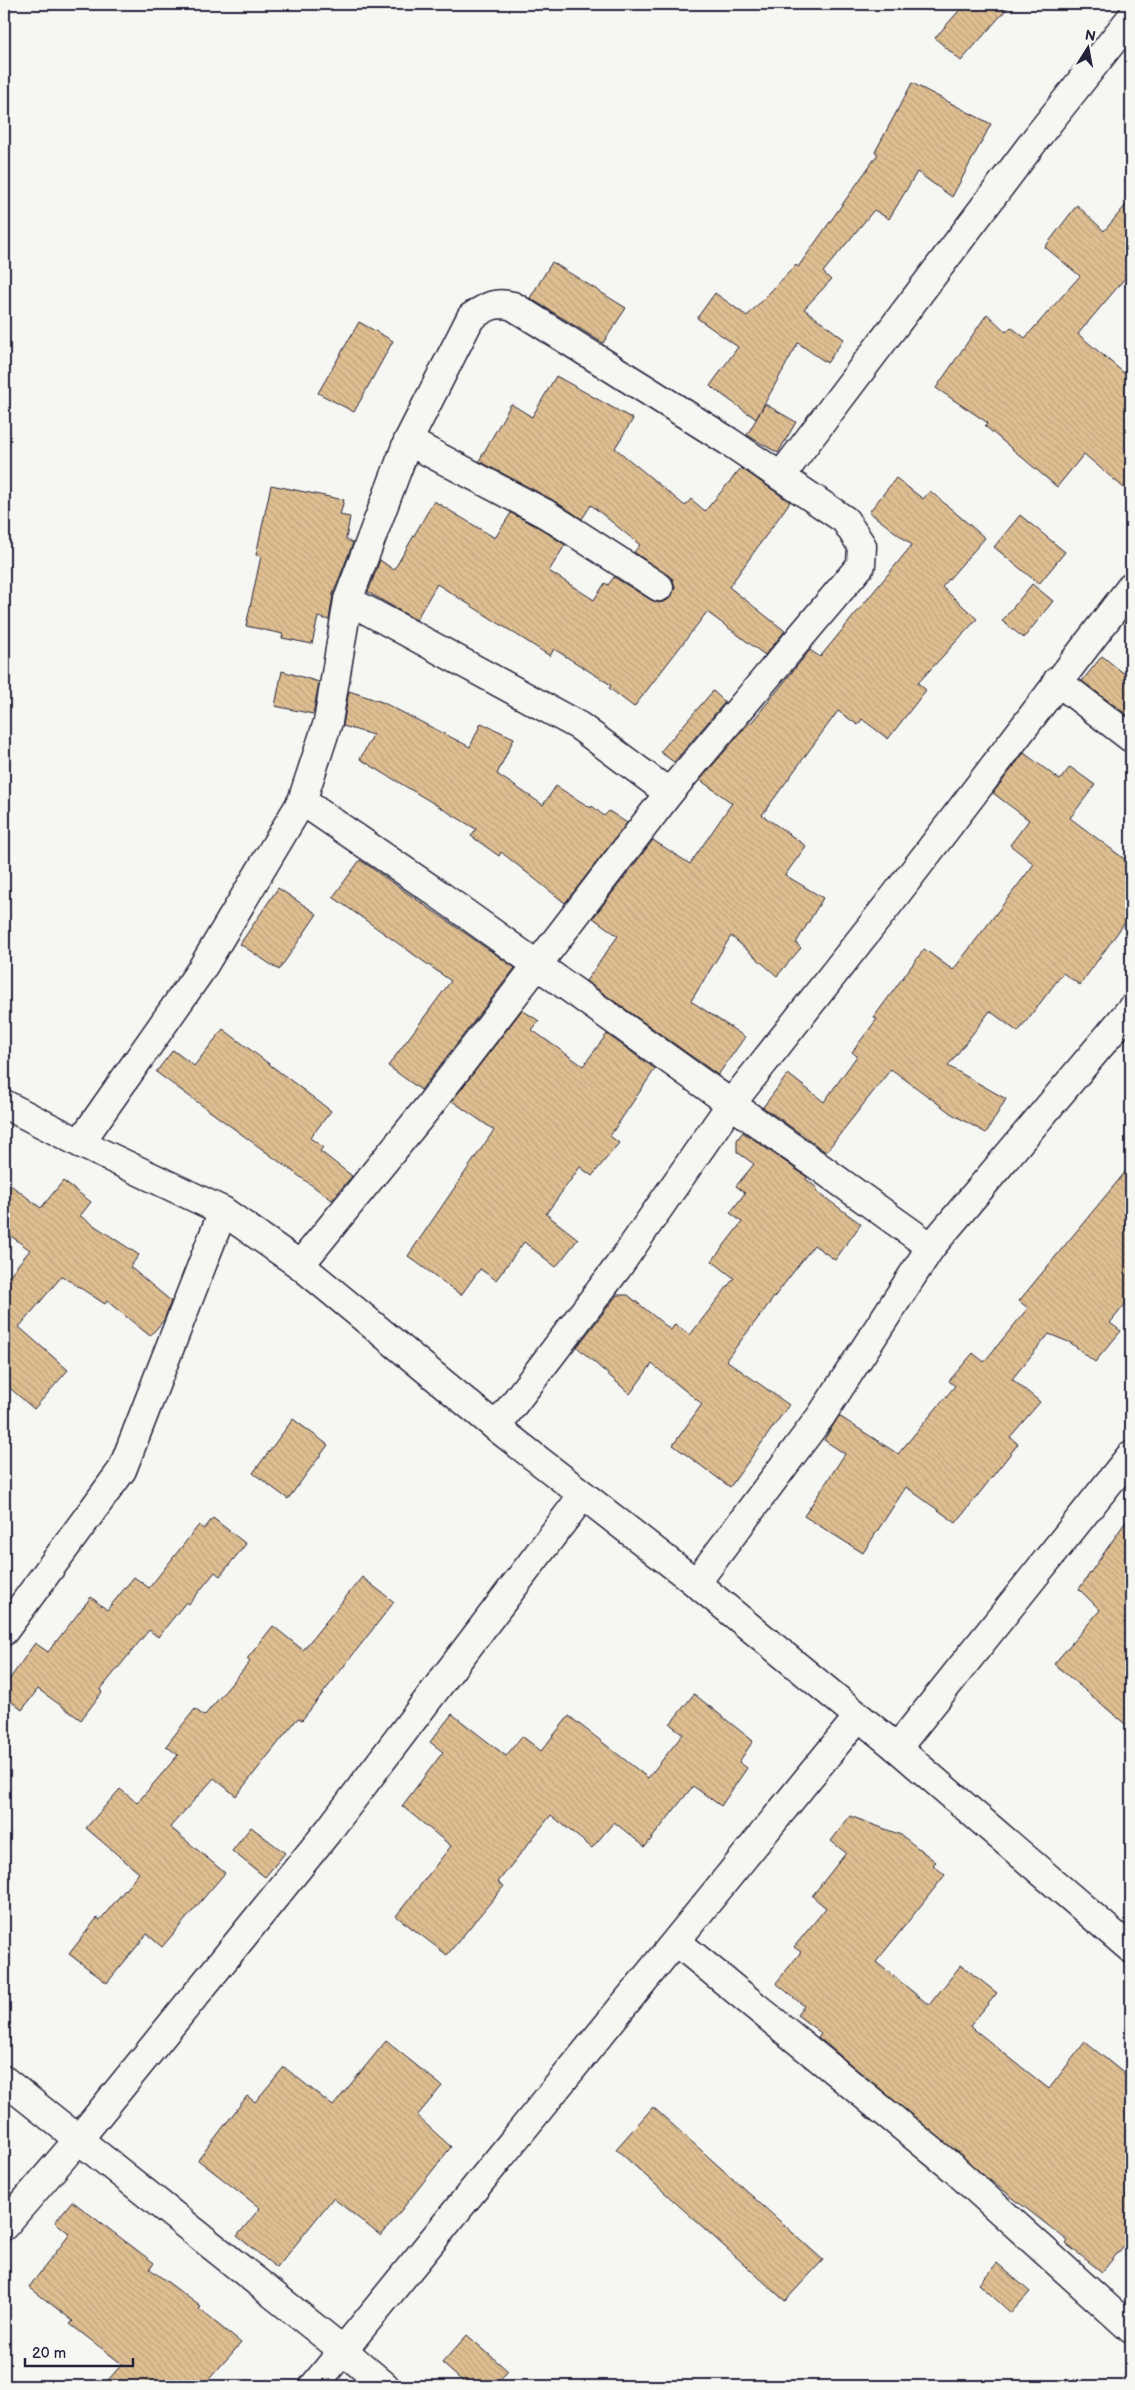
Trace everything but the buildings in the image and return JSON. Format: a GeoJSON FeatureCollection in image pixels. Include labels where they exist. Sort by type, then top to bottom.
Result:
{"type":"FeatureCollection","features":[{"type":"Feature","properties":{"kind":"street"},"geometry":{"type":"LineString","coordinates":[[781,476],[1035,140],[1131,18]]}},
{"type":"Feature","properties":{"kind":"street"},"geometry":{"type":"LineString","coordinates":[[80,1143],[201,970],[302,801],[328,722],[348,600],[408,441],[472,317],[487,307],[500,302],[513,306],[781,476],[845,520],[862,546],[861,565],[669,793],[429,1106],[300,1265]]}},
{"type":"Feature","properties":{"kind":"street"},"geometry":{"type":"LineString","coordinates":[[408,441],[546,514],[659,587]]}},
{"type":"Feature","properties":{"kind":"street"},"geometry":{"type":"LineString","coordinates":[[496,1427],[618,1267],[731,1104],[891,901],[1057,681],[1131,587]]}},
{"type":"Feature","properties":{"kind":"street"},"geometry":{"type":"LineString","coordinates":[[348,600],[579,726],[669,793]]}},
{"type":"Feature","properties":{"kind":"street"},"geometry":{"type":"LineString","coordinates":[[1057,681],[1131,738]]}},
{"type":"Feature","properties":{"kind":"street"},"geometry":{"type":"LineString","coordinates":[[302,801],[537,965],[931,1247]]}},
{"type":"Feature","properties":{"kind":"street"},"geometry":{"type":"LineString","coordinates":[[696,1583],[821,1416],[931,1247],[1131,1009]]}},
{"type":"Feature","properties":{"kind":"street"},"geometry":{"type":"LineString","coordinates":[[4,1104],[80,1143],[223,1210],[300,1265],[496,1427],[696,1583],[897,1748],[1131,1949]]}},
{"type":"Feature","properties":{"kind":"street"},"geometry":{"type":"LineString","coordinates":[[4,1631],[122,1470],[223,1210]]}},
{"type":"Feature","properties":{"kind":"street"},"geometry":{"type":"LineString","coordinates":[[897,1748],[1131,1454]]}},
{"type":"Feature","properties":{"kind":"street"},"geometry":{"type":"LineString","coordinates":[[4,2226],[78,2140],[329,1830],[583,1495]]}},
{"type":"Feature","properties":{"kind":"street"},"geometry":{"type":"LineString","coordinates":[[314,2386],[677,1942],[858,1717]]}},
{"type":"Feature","properties":{"kind":"street"},"geometry":{"type":"LineString","coordinates":[[677,1942],[953,2168],[1131,2329]]}},
{"type":"Feature","properties":{"kind":"street"},"geometry":{"type":"LineString","coordinates":[[4,2080],[344,2351],[385,2386]]}}]}
